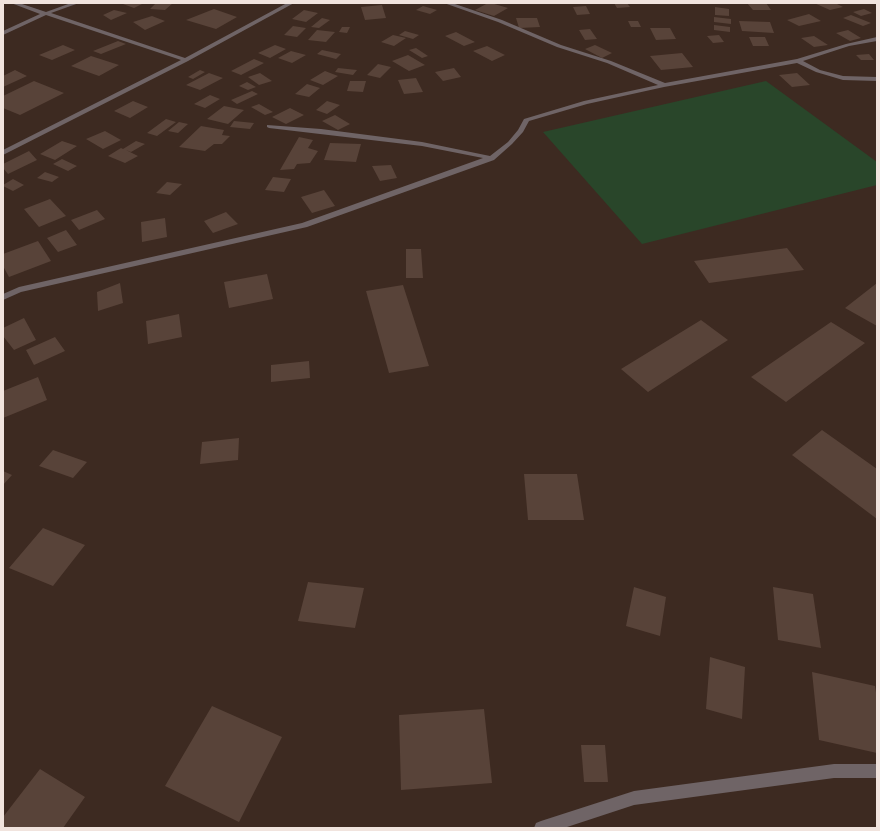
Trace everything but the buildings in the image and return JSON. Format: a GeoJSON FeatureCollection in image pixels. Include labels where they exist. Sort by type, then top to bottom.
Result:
{"type":"FeatureCollection","features":[{"type":"Feature","properties":{"kind":"street"},"geometry":{"type":"LineString","coordinates":[[14,3],[186,60]]}},
{"type":"Feature","properties":{"kind":"street"},"geometry":{"type":"LineString","coordinates":[[3,33],[44,14],[76,3]]}},
{"type":"Feature","properties":{"kind":"street"},"geometry":{"type":"LineString","coordinates":[[3,153],[186,60],[291,3]]}},
{"type":"Feature","properties":{"kind":"street"},"geometry":{"type":"LineString","coordinates":[[447,3],[500,21],[559,46],[609,62],[664,85]]}},
{"type":"Feature","properties":{"kind":"street"},"geometry":{"type":"LineString","coordinates":[[3,297],[19,290],[304,225],[491,158],[510,143],[521,131],[526,120],[586,102],[664,85],[798,61],[848,45],[877,39]]}},
{"type":"Feature","properties":{"kind":"street"},"geometry":{"type":"LineString","coordinates":[[798,61],[818,71],[843,78],[877,79]]}},
{"type":"Feature","properties":{"kind":"street"},"geometry":{"type":"LineString","coordinates":[[269,126],[422,144],[491,158]]}},
{"type":"Feature","properties":{"kind":"street"},"geometry":{"type":"LineString","coordinates":[[541,828],[634,798],[834,771],[877,771]]}},
{"type":"Feature","properties":{"kind":"green space"},"geometry":{"type":"Polygon","coordinates":[[[766,81],[877,162],[877,185],[642,244],[543,132],[766,81]]]}}]}
